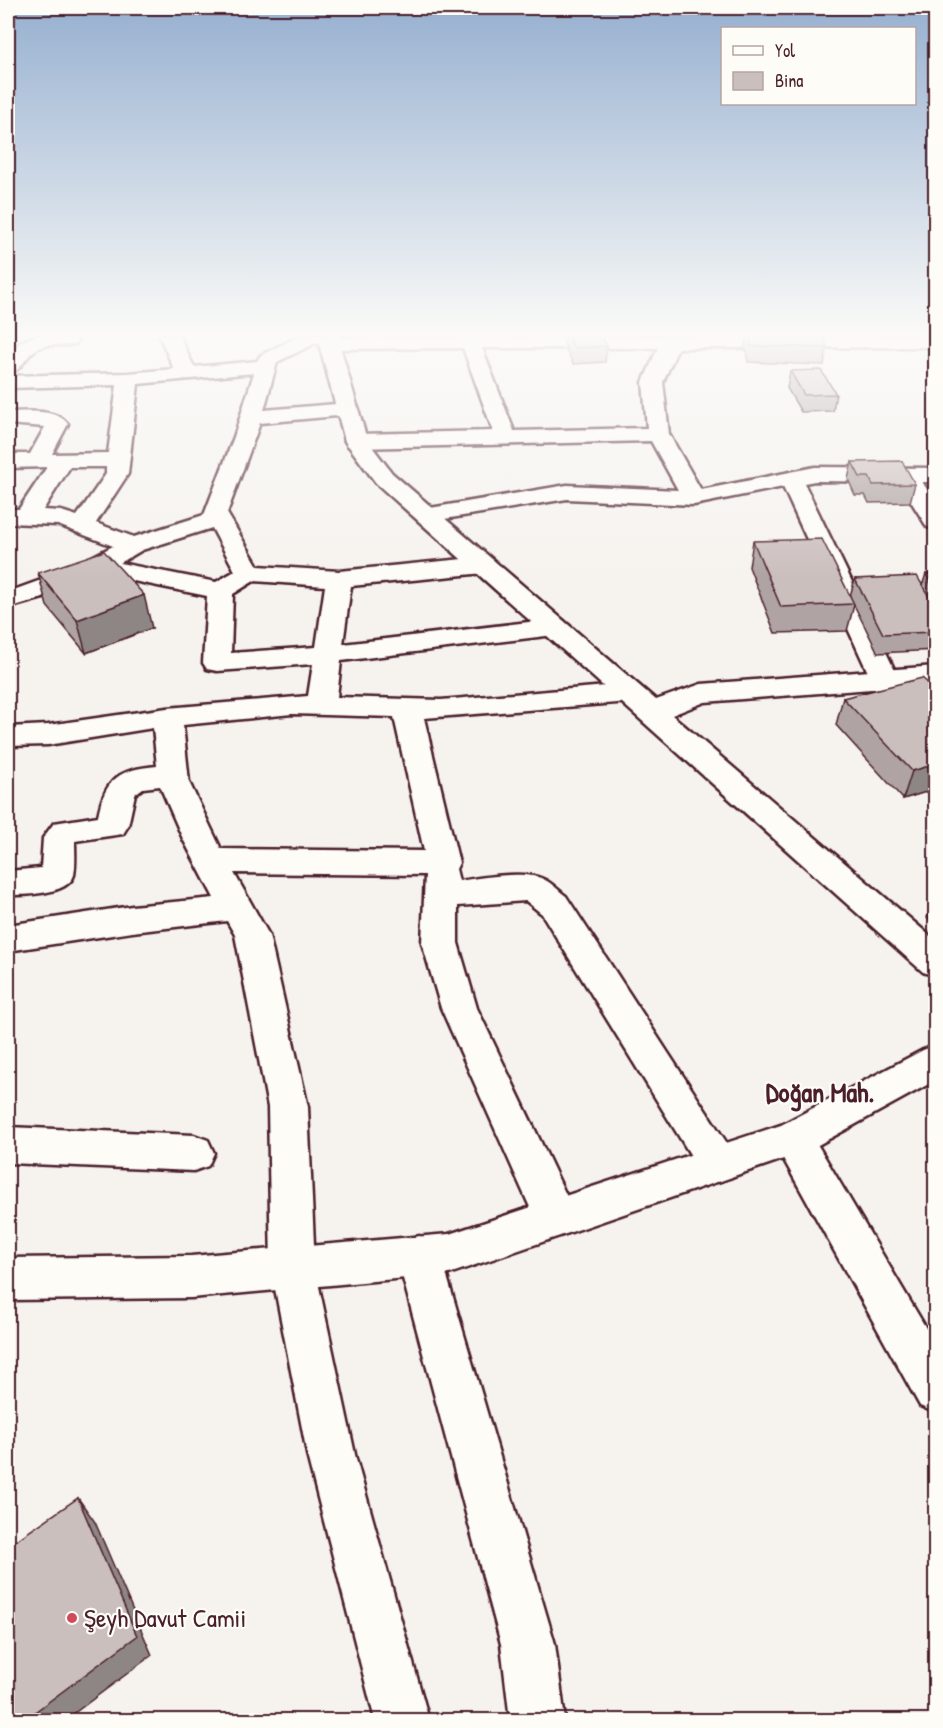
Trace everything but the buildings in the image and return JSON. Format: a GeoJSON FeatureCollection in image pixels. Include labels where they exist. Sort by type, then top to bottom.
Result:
{"type":"FeatureCollection","features":[{"type":"Feature","properties":{"kind":"street"},"geometry":{"type":"LineString","coordinates":[[82,526],[117,474],[123,416]]}},
{"type":"Feature","properties":{"kind":"street"},"geometry":{"type":"LineString","coordinates":[[249,573],[238,549],[215,513],[251,417],[270,416]]}},
{"type":"Feature","properties":{"kind":"street"},"geometry":{"type":"LineString","coordinates":[[349,416],[356,441],[384,478],[936,962]]}},
{"type":"Feature","properties":{"kind":"street"},"geometry":{"type":"LineString","coordinates":[[498,416],[506,438]]}},
{"type":"Feature","properties":{"kind":"street"},"geometry":{"type":"LineString","coordinates":[[656,416],[658,434],[694,498]]}},
{"type":"Feature","properties":{"kind":"street"},"geometry":{"type":"LineString","coordinates":[[8,418],[44,419],[57,424],[37,461]]}},
{"type":"Feature","properties":{"kind":"street"},"geometry":{"type":"LineString","coordinates":[[356,441],[658,434]]}},
{"type":"Feature","properties":{"kind":"street"},"geometry":{"type":"LineString","coordinates":[[17,516],[63,460]]}},
{"type":"Feature","properties":{"kind":"street"},"geometry":{"type":"LineString","coordinates":[[8,461],[118,460]]}},
{"type":"Feature","properties":{"kind":"street"},"geometry":{"type":"LineString","coordinates":[[426,515],[567,492],[694,498],[816,474],[936,475]]}},
{"type":"Feature","properties":{"kind":"street"},"geometry":{"type":"LineString","coordinates":[[906,474],[936,522]]}},
{"type":"Feature","properties":{"kind":"street"},"geometry":{"type":"LineString","coordinates":[[791,480],[885,679]]}},
{"type":"Feature","properties":{"kind":"street"},"geometry":{"type":"LineString","coordinates":[[17,516],[61,518],[133,544]]}},
{"type":"Feature","properties":{"kind":"street"},"geometry":{"type":"LineString","coordinates":[[8,600],[24,596],[98,566],[133,544],[218,518]]}},
{"type":"Feature","properties":{"kind":"street"},"geometry":{"type":"LineString","coordinates":[[98,566],[220,591],[249,573],[339,579],[484,565]]}},
{"type":"Feature","properties":{"kind":"street"},"geometry":{"type":"LineString","coordinates":[[321,706],[339,579]]}},
{"type":"Feature","properties":{"kind":"street"},"geometry":{"type":"LineString","coordinates":[[220,591],[217,663],[328,654],[554,627]]}},
{"type":"Feature","properties":{"kind":"street"},"geometry":{"type":"LineString","coordinates":[[652,712],[701,693],[936,675]]}},
{"type":"Feature","properties":{"kind":"street"},"geometry":{"type":"LineString","coordinates":[[8,735],[48,735],[167,717],[292,705],[441,709],[630,693]]}},
{"type":"Feature","properties":{"kind":"street"},"geometry":{"type":"LineString","coordinates":[[407,708],[442,880],[440,943],[459,1008],[556,1218]]}},
{"type":"Feature","properties":{"kind":"street"},"geometry":{"type":"LineString","coordinates":[[167,717],[174,782],[210,861],[252,935],[288,1107],[293,1268],[332,1459],[402,1720]]}},
{"type":"Feature","properties":{"kind":"street"},"geometry":{"type":"LineString","coordinates":[[8,883],[44,881],[57,875],[59,838],[65,831],[112,826],[116,798],[125,782],[138,777],[173,775]]}},
{"type":"Feature","properties":{"kind":"street"},"geometry":{"type":"LineString","coordinates":[[210,861],[442,880],[495,889],[533,888],[554,905],[718,1164]]}},
{"type":"Feature","properties":{"kind":"street"},"geometry":{"type":"LineString","coordinates":[[8,938],[235,906]]}},
{"type":"Feature","properties":{"kind":"street"},"geometry":{"type":"LineString","coordinates":[[8,1279],[191,1277],[449,1254],[793,1139],[936,1061]]}},
{"type":"Feature","properties":{"kind":"street"},"geometry":{"type":"LineString","coordinates":[[793,1139],[936,1390]]}},
{"type":"Feature","properties":{"kind":"street"},"geometry":{"type":"LineString","coordinates":[[8,1144],[194,1153]]}},
{"type":"Feature","properties":{"kind":"street"},"geometry":{"type":"LineString","coordinates":[[419,1256],[528,1644],[538,1720]]}},
{"type":"Feature","properties":{"kind":"place","name":"Şeyh Davut Camii"},"geometry":{"type":"Point","coordinates":[72,1618]}},
{"type":"Feature","properties":{"kind":"district","name":"Doğan Mah."},"geometry":{"type":"Point","coordinates":[820,1093]}}]}
